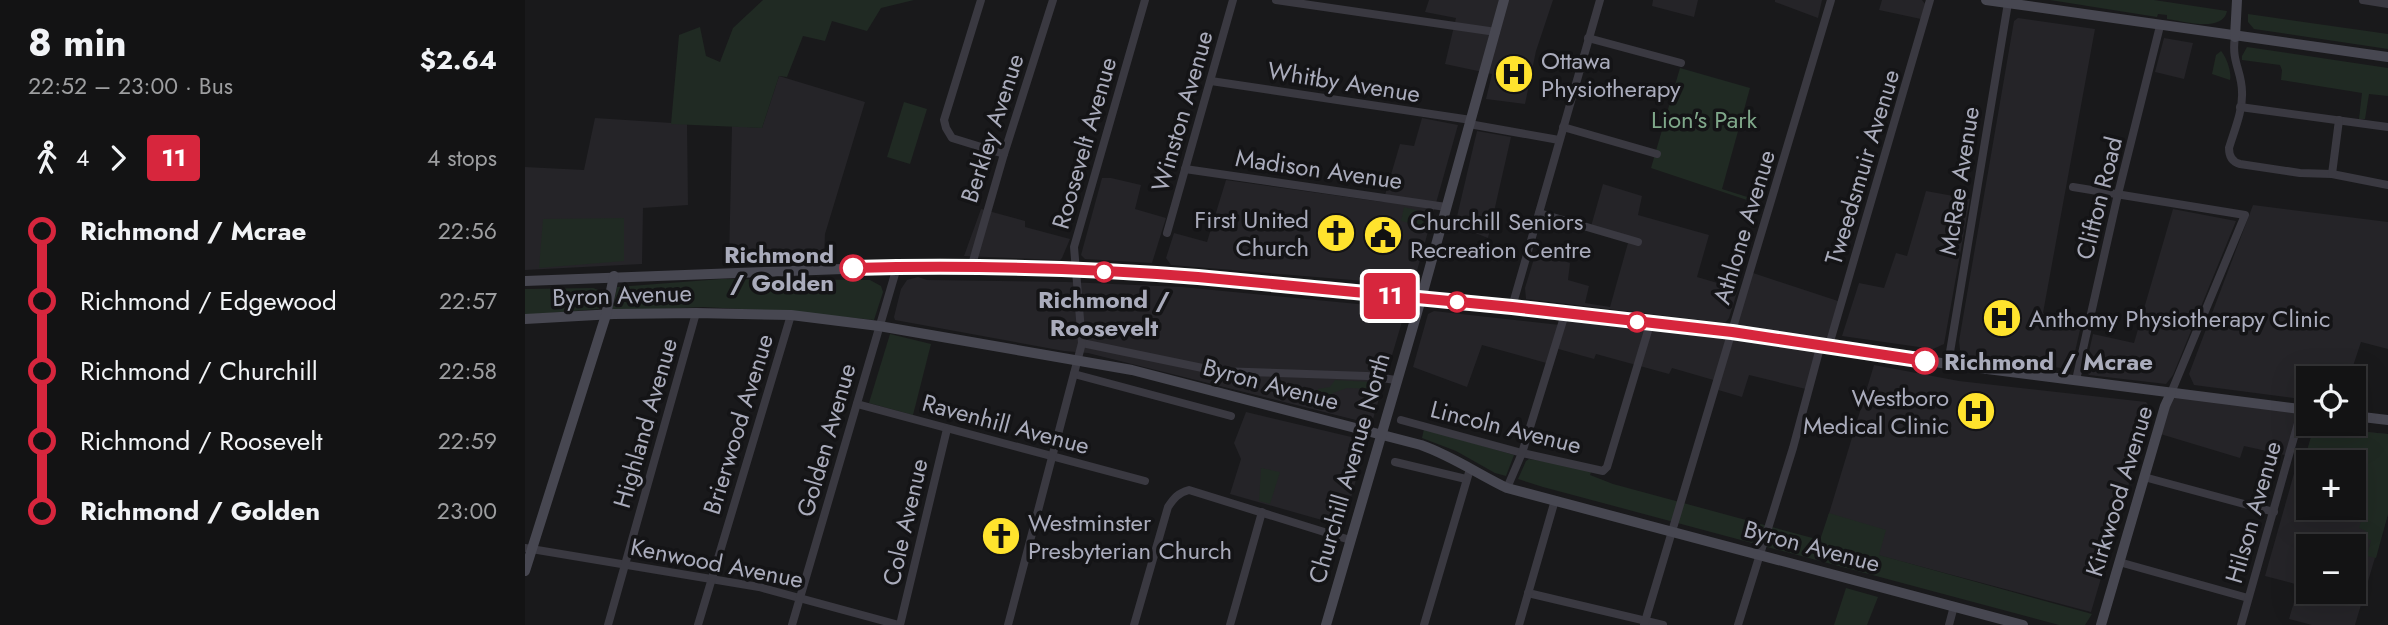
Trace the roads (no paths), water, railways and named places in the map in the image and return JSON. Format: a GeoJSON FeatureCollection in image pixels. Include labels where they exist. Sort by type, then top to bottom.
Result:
{"type":"FeatureCollection","features":[{"type":"Feature","properties":{"kind":"main road","name":"Churchill Avenue North"},"geometry":{"type":"LineString","coordinates":[[1325,625],[1421,299],[1504,0]]}},
{"type":"Feature","properties":{"kind":"main road"},"geometry":{"type":"LineString","coordinates":[[1986,0],[2388,57]]}},
{"type":"Feature","properties":{"kind":"main road"},"geometry":{"type":"LineString","coordinates":[[2235,37],[2237,0]]}},
{"type":"Feature","properties":{"kind":"main road"},"geometry":{"type":"LineString","coordinates":[[525,281],[897,267],[1167,274],[1512,307],[1732,332],[1948,364],[2296,409]]}},
{"type":"Feature","properties":{"kind":"main road"},"geometry":{"type":"LineString","coordinates":[[525,571],[528,549],[607,315],[614,276]]}},
{"type":"Feature","properties":{"kind":"main road","name":"Byron Avenue"},"geometry":{"type":"LineString","coordinates":[[525,319],[697,313],[791,315],[880,326],[1150,374],[1441,453],[1468,474],[1507,488],[2023,625]]}},
{"type":"Feature","properties":{"kind":"main road","name":"Kirkwood Avenue"},"geometry":{"type":"LineString","coordinates":[[2101,625],[2171,393]]}},
{"type":"Feature","properties":{"kind":"main road"},"geometry":{"type":"LineString","coordinates":[[2366,417],[2388,420]]}},
{"type":"Feature","properties":{"kind":"street"},"geometry":{"type":"LineString","coordinates":[[981,0],[944,120],[952,138],[1003,154]]}},
{"type":"Feature","properties":{"kind":"street","name":"Berkley Avenue"},"geometry":{"type":"LineString","coordinates":[[971,268],[1003,154],[1053,0]]}},
{"type":"Feature","properties":{"kind":"street","name":"Roosevelt Avenue"},"geometry":{"type":"LineString","coordinates":[[1008,625],[1082,343],[1074,247],[1145,0]]}},
{"type":"Feature","properties":{"kind":"street","name":"Winston Avenue"},"geometry":{"type":"LineString","coordinates":[[1167,233],[1233,0]]}},
{"type":"Feature","properties":{"kind":"street"},"geometry":{"type":"LineString","coordinates":[[1276,0],[1496,32]]}},
{"type":"Feature","properties":{"kind":"street"},"geometry":{"type":"LineString","coordinates":[[1512,307],[1600,0]]}},
{"type":"Feature","properties":{"kind":"street","name":"Athlone Avenue"},"geometry":{"type":"LineString","coordinates":[[1644,622],[1831,0]]}},
{"type":"Feature","properties":{"kind":"street","name":"Tweedsmuir Avenue"},"geometry":{"type":"LineString","coordinates":[[1738,625],[1930,0]]}},
{"type":"Feature","properties":{"kind":"street"},"geometry":{"type":"LineString","coordinates":[[2363,0],[2388,4]]}},
{"type":"Feature","properties":{"kind":"street","name":"McRae Avenue"},"geometry":{"type":"LineString","coordinates":[[1948,364],[2008,3]]}},
{"type":"Feature","properties":{"kind":"street","name":"Clifton Road"},"geometry":{"type":"LineString","coordinates":[[2076,380],[2160,26]]}},
{"type":"Feature","properties":{"kind":"street"},"geometry":{"type":"LineString","coordinates":[[2235,37],[2235,66],[2242,83],[2240,107],[2229,148],[2234,161],[2300,173],[2332,174],[2388,185]]}},
{"type":"Feature","properties":{"kind":"street"},"geometry":{"type":"LineString","coordinates":[[1588,38],[1681,63]]}},
{"type":"Feature","properties":{"kind":"street","name":"Whitby Avenue"},"geometry":{"type":"LineString","coordinates":[[1211,81],[1470,122],[1559,140]]}},
{"type":"Feature","properties":{"kind":"street"},"geometry":{"type":"LineString","coordinates":[[2240,107],[2388,127]]}},
{"type":"Feature","properties":{"kind":"street"},"geometry":{"type":"LineString","coordinates":[[2332,174],[2339,120]]}},
{"type":"Feature","properties":{"kind":"street"},"geometry":{"type":"LineString","coordinates":[[1563,127],[1657,154]]}},
{"type":"Feature","properties":{"kind":"street","name":"Madison Avenue"},"geometry":{"type":"LineString","coordinates":[[1185,169],[1446,206]]}},
{"type":"Feature","properties":{"kind":"street"},"geometry":{"type":"LineString","coordinates":[[2073,187],[2118,194]]}},
{"type":"Feature","properties":{"kind":"street","name":"Kirkwood Avenue"},"geometry":{"type":"LineString","coordinates":[[2118,194],[2245,215],[2171,393]]}},
{"type":"Feature","properties":{"kind":"street"},"geometry":{"type":"LineString","coordinates":[[1539,213],[1638,242]]}},
{"type":"Feature","properties":{"kind":"street","name":"Golden Avenue"},"geometry":{"type":"LineString","coordinates":[[792,625],[897,267]]}},
{"type":"Feature","properties":{"kind":"street","name":"Highland Avenue"},"geometry":{"type":"LineString","coordinates":[[608,625],[697,313]]}},
{"type":"Feature","properties":{"kind":"street"},"geometry":{"type":"LineString","coordinates":[[1507,488],[1523,453],[1565,314]]}},
{"type":"Feature","properties":{"kind":"street","name":"Brierwood Avenue"},"geometry":{"type":"LineString","coordinates":[[698,625],[791,315]]}},
{"type":"Feature","properties":{"kind":"street","name":"Lincoln Avenue"},"geometry":{"type":"LineString","coordinates":[[1401,420],[1523,453],[1603,471],[1607,467],[1650,324]]}},
{"type":"Feature","properties":{"kind":"street"},"geometry":{"type":"LineString","coordinates":[[1082,343],[1217,371],[1367,376],[1396,380]]}},
{"type":"Feature","properties":{"kind":"street"},"geometry":{"type":"LineString","coordinates":[[1075,374],[1231,416]]}},
{"type":"Feature","properties":{"kind":"street","name":"Ravenhill Avenue"},"geometry":{"type":"LineString","coordinates":[[857,404],[1145,481]]}},
{"type":"Feature","properties":{"kind":"street","name":"Cole Avenue"},"geometry":{"type":"LineString","coordinates":[[900,625],[947,429]]}},
{"type":"Feature","properties":{"kind":"street","name":"Hilson Avenue"},"geometry":{"type":"LineString","coordinates":[[2241,625],[2297,436]]}},
{"type":"Feature","properties":{"kind":"street"},"geometry":{"type":"LineString","coordinates":[[1395,462],[1468,474],[1424,625]]}},
{"type":"Feature","properties":{"kind":"street"},"geometry":{"type":"LineString","coordinates":[[2144,477],[2274,512]]}},
{"type":"Feature","properties":{"kind":"street"},"geometry":{"type":"LineString","coordinates":[[1134,625],[1168,507],[1176,495],[1189,490],[1350,540]]}},
{"type":"Feature","properties":{"kind":"street"},"geometry":{"type":"LineString","coordinates":[[1519,625],[1555,500]]}},
{"type":"Feature","properties":{"kind":"street"},"geometry":{"type":"LineString","coordinates":[[1230,625],[1262,512]]}},
{"type":"Feature","properties":{"kind":"street","name":"Kenwood Avenue"},"geometry":{"type":"LineString","coordinates":[[528,549],[712,578],[800,597],[900,625]]}},
{"type":"Feature","properties":{"kind":"street"},"geometry":{"type":"LineString","coordinates":[[2119,562],[2248,598]]}},
{"type":"Feature","properties":{"kind":"street"},"geometry":{"type":"LineString","coordinates":[[1528,593],[1663,625]]}},
{"type":"Feature","properties":{"kind":"street"},"geometry":{"type":"LineString","coordinates":[[1949,625],[1954,607]]}},
{"type":"Feature","properties":{"kind":"place","name":"Ottawa Physiotherapy"},"geometry":{"type":"Point","coordinates":[1514,74]}},
{"type":"Feature","properties":{"kind":"place","name":"First United Church"},"geometry":{"type":"Point","coordinates":[1336,233]}},
{"type":"Feature","properties":{"kind":"place","name":"Churchill Seniors Recreation Centre"},"geometry":{"type":"Point","coordinates":[1383,235]}},
{"type":"Feature","properties":{"kind":"place","name":"Richmond / Golden"},"geometry":{"type":"Point","coordinates":[853,268]}},
{"type":"Feature","properties":{"kind":"place","name":"Richmond / Roosevelt"},"geometry":{"type":"Point","coordinates":[1104,272]}},
{"type":"Feature","properties":{"kind":"place","name":"Anthomy Physiotherapy Clinic"},"geometry":{"type":"Point","coordinates":[2002,318]}},
{"type":"Feature","properties":{"kind":"place","name":"Richmond / Mcrae"},"geometry":{"type":"Point","coordinates":[1925,361]}},
{"type":"Feature","properties":{"kind":"place","name":"Westboro Medical Clinic"},"geometry":{"type":"Point","coordinates":[1976,411]}},
{"type":"Feature","properties":{"kind":"place","name":"Westminster Presbyterian Church"},"geometry":{"type":"Point","coordinates":[1001,536]}},
{"type":"Feature","properties":{"kind":"park label","name":"Lion's Park"},"geometry":{"type":"Point","coordinates":[1704,119]}}]}
